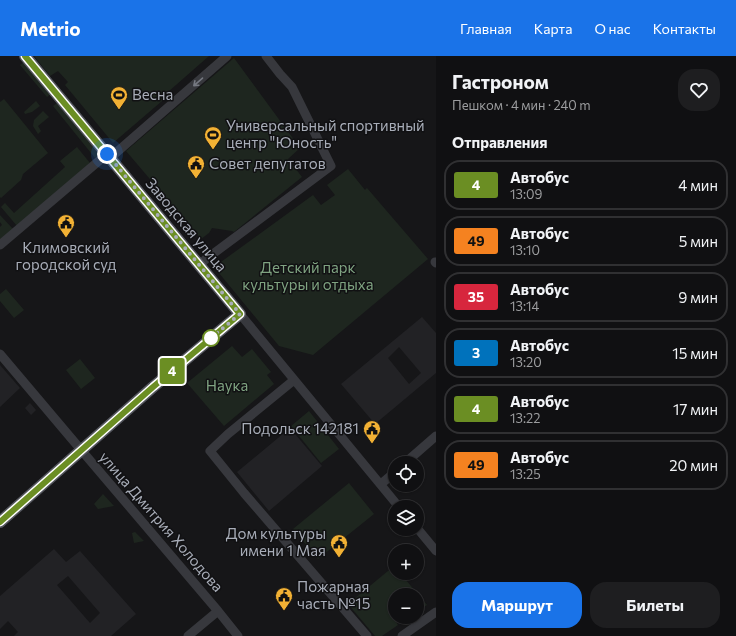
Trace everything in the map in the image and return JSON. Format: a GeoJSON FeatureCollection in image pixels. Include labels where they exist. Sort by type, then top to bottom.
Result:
{"type":"FeatureCollection","features":[{"type":"Feature","properties":{"kind":"main road","name":"Заводская улица"},"geometry":{"type":"LineString","coordinates":[[25,56],[240,314]]}},
{"type":"Feature","properties":{"kind":"main road"},"geometry":{"type":"LineString","coordinates":[[0,522],[153,387],[240,314]]}},
{"type":"Feature","properties":{"kind":"street"},"geometry":{"type":"LineString","coordinates":[[0,245],[109,156],[227,56]]}},
{"type":"Feature","properties":{"kind":"street"},"geometry":{"type":"LineString","coordinates":[[199,265],[331,166],[292,87],[266,56]]}},
{"type":"Feature","properties":{"kind":"street","name":"Заводская улица"},"geometry":{"type":"LineString","coordinates":[[240,314],[393,500]]}},
{"type":"Feature","properties":{"kind":"street","name":"улица Дмитрия Холодова"},"geometry":{"type":"LineString","coordinates":[[0,354],[238,636]]}},
{"type":"Feature","properties":{"kind":"street"},"geometry":{"type":"LineString","coordinates":[[294,380],[228,434],[210,451],[244,493],[367,636]]}},
{"type":"Feature","properties":{"kind":"street"},"geometry":{"type":"LineString","coordinates":[[413,456],[436,436]]}},
{"type":"Feature","properties":{"kind":"street"},"geometry":{"type":"LineString","coordinates":[[380,484],[388,478]]}},
{"type":"Feature","properties":{"kind":"street"},"geometry":{"type":"LineString","coordinates":[[424,536],[436,551]]}},
{"type":"Feature","properties":{"kind":"street"},"geometry":{"type":"LineString","coordinates":[[188,636],[218,611]]}},
{"type":"Feature","properties":{"kind":"street"},"geometry":{"type":"LineString","coordinates":[[402,636],[436,612]]}},
{"type":"Feature","properties":{"kind":"shaded area"},"geometry":{"type":"Polygon","coordinates":[[[422,317],[436,333],[436,373],[375,424],[341,384],[422,317]],[[399,347],[388,358],[409,384],[421,373],[399,347]]]}},
{"type":"Feature","properties":{"kind":"shaded area"},"geometry":{"type":"Polygon","coordinates":[[[0,365],[20,388],[0,407],[0,365]]]}},
{"type":"Feature","properties":{"kind":"shaded area"},"geometry":{"type":"Polygon","coordinates":[[[30,403],[36,410],[31,415],[25,408],[30,403]]]}},
{"type":"Feature","properties":{"kind":"shaded area"},"geometry":{"type":"Polygon","coordinates":[[[290,428],[322,466],[269,511],[237,472],[290,428]]]}},
{"type":"Feature","properties":{"kind":"shaded area"},"geometry":{"type":"Polygon","coordinates":[[[54,549],[66,562],[80,551],[136,614],[111,636],[14,636],[18,632],[8,621],[0,629],[0,596],[54,549]],[[68,576],[57,585],[90,623],[100,613],[68,576]]]}},
{"type":"Feature","properties":{"kind":"green space","name":"Весна"},"geometry":{"type":"Polygon","coordinates":[[[34,56],[209,56],[168,92],[169,95],[113,143],[65,85],[68,82],[58,71],[50,76],[34,56]]]}},
{"type":"Feature","properties":{"kind":"green space","name":"Универсальный спортивный центр \"Юность\""},"geometry":{"type":"Polygon","coordinates":[[[234,58],[300,148],[288,159],[302,177],[234,232],[212,228],[209,233],[201,239],[126,151],[234,58]]]}},
{"type":"Feature","properties":{"kind":"green space"},"geometry":{"type":"Polygon","coordinates":[[[24,62],[51,94],[47,97],[20,65],[24,62]]]}},
{"type":"Feature","properties":{"kind":"green space"},"geometry":{"type":"Polygon","coordinates":[[[4,99],[48,153],[23,174],[21,180],[1,198],[0,102],[4,99]]]}},
{"type":"Feature","properties":{"kind":"green space"},"geometry":{"type":"Polygon","coordinates":[[[36,101],[40,106],[32,112],[25,114],[24,112],[36,101]]]}},
{"type":"Feature","properties":{"kind":"green space"},"geometry":{"type":"Polygon","coordinates":[[[57,103],[97,151],[98,156],[95,158],[53,106],[57,103]]]}},
{"type":"Feature","properties":{"kind":"green space"},"geometry":{"type":"Polygon","coordinates":[[[43,111],[49,117],[38,126],[41,131],[38,134],[33,126],[34,120],[43,111]]]}},
{"type":"Feature","properties":{"kind":"green space"},"geometry":{"type":"Polygon","coordinates":[[[77,147],[90,163],[17,226],[1,207],[5,203],[14,213],[65,167],[60,161],[77,147]]]}},
{"type":"Feature","properties":{"kind":"green space","name":"Детский парк культуры и отдыха"},"geometry":{"type":"Polygon","coordinates":[[[348,169],[365,190],[367,188],[428,259],[313,355],[279,346],[214,267],[313,195],[321,205],[335,195],[327,185],[348,169]]]}},
{"type":"Feature","properties":{"kind":"green space"},"geometry":{"type":"Polygon","coordinates":[[[0,215],[13,229],[0,240],[0,227],[2,225],[0,222],[0,215]]]}},
{"type":"Feature","properties":{"kind":"green space"},"geometry":{"type":"Polygon","coordinates":[[[6,289],[24,310],[14,318],[0,301],[0,294],[6,289]]]}},
{"type":"Feature","properties":{"kind":"green space","name":"Наука"},"geometry":{"type":"Polygon","coordinates":[[[232,346],[242,357],[252,349],[271,372],[267,375],[274,384],[224,426],[187,383],[232,346]]]}},
{"type":"Feature","properties":{"kind":"green space"},"geometry":{"type":"Polygon","coordinates":[[[80,359],[95,378],[81,389],[66,370],[80,359]]]}},
{"type":"Feature","properties":{"kind":"green space"},"geometry":{"type":"Polygon","coordinates":[[[309,411],[339,449],[321,463],[291,426],[309,411]]]}},
{"type":"Feature","properties":{"kind":"green space"},"geometry":{"type":"Polygon","coordinates":[[[349,483],[374,514],[318,559],[293,529],[349,483]]]}},
{"type":"Feature","properties":{"kind":"green space"},"geometry":{"type":"Polygon","coordinates":[[[103,494],[114,506],[98,509],[94,504],[103,494]]]}},
{"type":"Feature","properties":{"kind":"green space"},"geometry":{"type":"Polygon","coordinates":[[[135,532],[144,541],[134,543],[132,533],[135,532]]]}},
{"type":"Feature","properties":{"kind":"green space"},"geometry":{"type":"Polygon","coordinates":[[[388,571],[388,580],[406,580],[413,588],[388,588],[388,624],[398,625],[382,636],[375,636],[348,604],[388,571]]]}},
{"type":"Feature","properties":{"kind":"bus line","name":"4"},"geometry":{"type":"LineString","coordinates":[[0,522],[153,387],[240,314],[25,56]]}},
{"type":"Feature","properties":{"kind":"place","name":"Весна"},"geometry":{"type":"Point","coordinates":[119,110]}},
{"type":"Feature","properties":{"kind":"place","name":"Универсальный спортивный центр \"Юность\""},"geometry":{"type":"Point","coordinates":[213,150]}},
{"type":"Feature","properties":{"kind":"place","name":"Совет депутатов"},"geometry":{"type":"Point","coordinates":[196,179]}},
{"type":"Feature","properties":{"kind":"place","name":"Климовский городской суд"},"geometry":{"type":"Point","coordinates":[66,238]}},
{"type":"Feature","properties":{"kind":"place","name":"Подольск 142181"},"geometry":{"type":"Point","coordinates":[372,444]}},
{"type":"Feature","properties":{"kind":"place","name":"Дом культуры имени 1 Мая"},"geometry":{"type":"Point","coordinates":[339,558]}},
{"type":"Feature","properties":{"kind":"place","name":"Пожарная часть №15"},"geometry":{"type":"Point","coordinates":[284,611]}},
{"type":"Feature","properties":{"kind":"route"},"geometry":{"type":"LineString","coordinates":[[107,154],[240,314],[211,338]]}}]}
